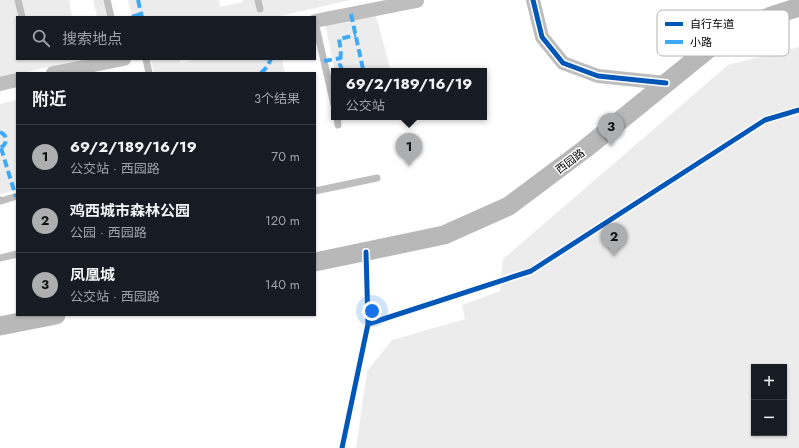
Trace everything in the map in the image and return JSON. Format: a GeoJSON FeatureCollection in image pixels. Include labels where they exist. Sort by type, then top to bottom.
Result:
{"type":"FeatureCollection","features":[{"type":"Feature","properties":{"kind":"main road","name":"西园路"},"geometry":{"type":"LineString","coordinates":[[789,10],[799,7]]}},
{"type":"Feature","properties":{"kind":"main road","name":"西园路"},"geometry":{"type":"LineString","coordinates":[[316,262],[444,235],[509,206],[585,149],[700,56]]}},
{"type":"Feature","properties":{"kind":"main road"},"geometry":{"type":"LineString","coordinates":[[0,326],[51,316]]}},
{"type":"Feature","properties":{"kind":"street"},"geometry":{"type":"LineString","coordinates":[[533,0],[542,37],[563,62],[598,76],[666,83]]}},
{"type":"Feature","properties":{"kind":"street"},"geometry":{"type":"LineString","coordinates":[[316,22],[417,1]]}},
{"type":"Feature","properties":{"kind":"street"},"geometry":{"type":"LineString","coordinates":[[61,72],[119,60]]}},
{"type":"Feature","properties":{"kind":"street"},"geometry":{"type":"LineString","coordinates":[[0,84],[16,80]]}},
{"type":"Feature","properties":{"kind":"lane"},"geometry":{"type":"LineString","coordinates":[[18,0],[22,16]]}},
{"type":"Feature","properties":{"kind":"lane"},"geometry":{"type":"LineString","coordinates":[[107,0],[111,16]]}},
{"type":"Feature","properties":{"kind":"lane"},"geometry":{"type":"LineString","coordinates":[[258,0],[260,9]]}},
{"type":"Feature","properties":{"kind":"lane"},"geometry":{"type":"LineString","coordinates":[[316,26],[331,92]]}},
{"type":"Feature","properties":{"kind":"lane"},"geometry":{"type":"LineString","coordinates":[[146,60],[149,72]]}},
{"type":"Feature","properties":{"kind":"lane"},"geometry":{"type":"LineString","coordinates":[[316,191],[377,178]]}},
{"type":"Feature","properties":{"kind":"lane"},"geometry":{"type":"LineString","coordinates":[[0,200],[16,196]]}},
{"type":"Feature","properties":{"kind":"lane"},"geometry":{"type":"LineString","coordinates":[[0,258],[16,254]]}},
{"type":"Feature","properties":{"kind":"shaded area"},"geometry":{"type":"Polygon","coordinates":[[[0,0],[69,0],[72,16],[16,16],[16,60],[80,60],[26,72],[16,72],[16,74],[0,78],[0,0]]]}},
{"type":"Feature","properties":{"kind":"shaded area"},"geometry":{"type":"Polygon","coordinates":[[[93,0],[107,0],[111,16],[97,16],[93,0]]]}},
{"type":"Feature","properties":{"kind":"shaded area"},"geometry":{"type":"Polygon","coordinates":[[[128,0],[219,0],[220,7],[243,2],[243,0],[351,0],[279,16],[132,16],[128,0]]]}},
{"type":"Feature","properties":{"kind":"shaded area"},"geometry":{"type":"Polygon","coordinates":[[[374,9],[390,68],[334,68],[324,19],[374,9]]]}},
{"type":"Feature","properties":{"kind":"shaded area"},"geometry":{"type":"Polygon","coordinates":[[[799,47],[799,448],[356,448],[367,371],[392,340],[465,319],[462,305],[500,291],[503,259],[728,65],[764,56],[789,56],[789,50],[799,47]]]}},
{"type":"Feature","properties":{"kind":"shaded area"},"geometry":{"type":"Polygon","coordinates":[[[151,60],[180,60],[181,63],[195,60],[282,60],[285,72],[154,72],[151,60]]]}},
{"type":"Feature","properties":{"kind":"shaded area"},"geometry":{"type":"Polygon","coordinates":[[[16,100],[16,190],[0,194],[0,104],[16,100]]]}},
{"type":"Feature","properties":{"kind":"marked path"},"geometry":{"type":"LineString","coordinates":[[138,0],[142,16]]}},
{"type":"Feature","properties":{"kind":"marked path"},"geometry":{"type":"LineString","coordinates":[[135,16],[141,14]]}},
{"type":"Feature","properties":{"kind":"marked path"},"geometry":{"type":"LineString","coordinates":[[351,14],[363,68]]}},
{"type":"Feature","properties":{"kind":"marked path"},"geometry":{"type":"LineString","coordinates":[[341,68],[339,39],[356,35]]}},
{"type":"Feature","properties":{"kind":"marked path"},"geometry":{"type":"LineString","coordinates":[[324,61],[341,58]]}},
{"type":"Feature","properties":{"kind":"marked path"},"geometry":{"type":"LineString","coordinates":[[262,72],[270,60]]}},
{"type":"Feature","properties":{"kind":"marked path"},"geometry":{"type":"LineString","coordinates":[[0,132],[6,137],[6,142],[0,148]]}},
{"type":"Feature","properties":{"kind":"marked path"},"geometry":{"type":"LineString","coordinates":[[1,148],[16,197]]}},
{"type":"Feature","properties":{"kind":"cycle path"},"geometry":{"type":"LineString","coordinates":[[533,0],[542,37],[563,63],[598,76],[666,83]]}},
{"type":"Feature","properties":{"kind":"cycle path"},"geometry":{"type":"LineString","coordinates":[[368,324],[531,271],[765,120],[799,110]]}},
{"type":"Feature","properties":{"kind":"cycle path"},"geometry":{"type":"LineString","coordinates":[[342,448],[368,324],[366,252]]}},
{"type":"Feature","properties":{"kind":"place","name":"凤凰城"},"geometry":{"type":"Point","coordinates":[611,146]}},
{"type":"Feature","properties":{"kind":"place","name":"69/2/189/16/19"},"geometry":{"type":"Point","coordinates":[409,166]}},
{"type":"Feature","properties":{"kind":"place","name":"鸡西城市森林公园"},"geometry":{"type":"Point","coordinates":[614,256]}}]}
